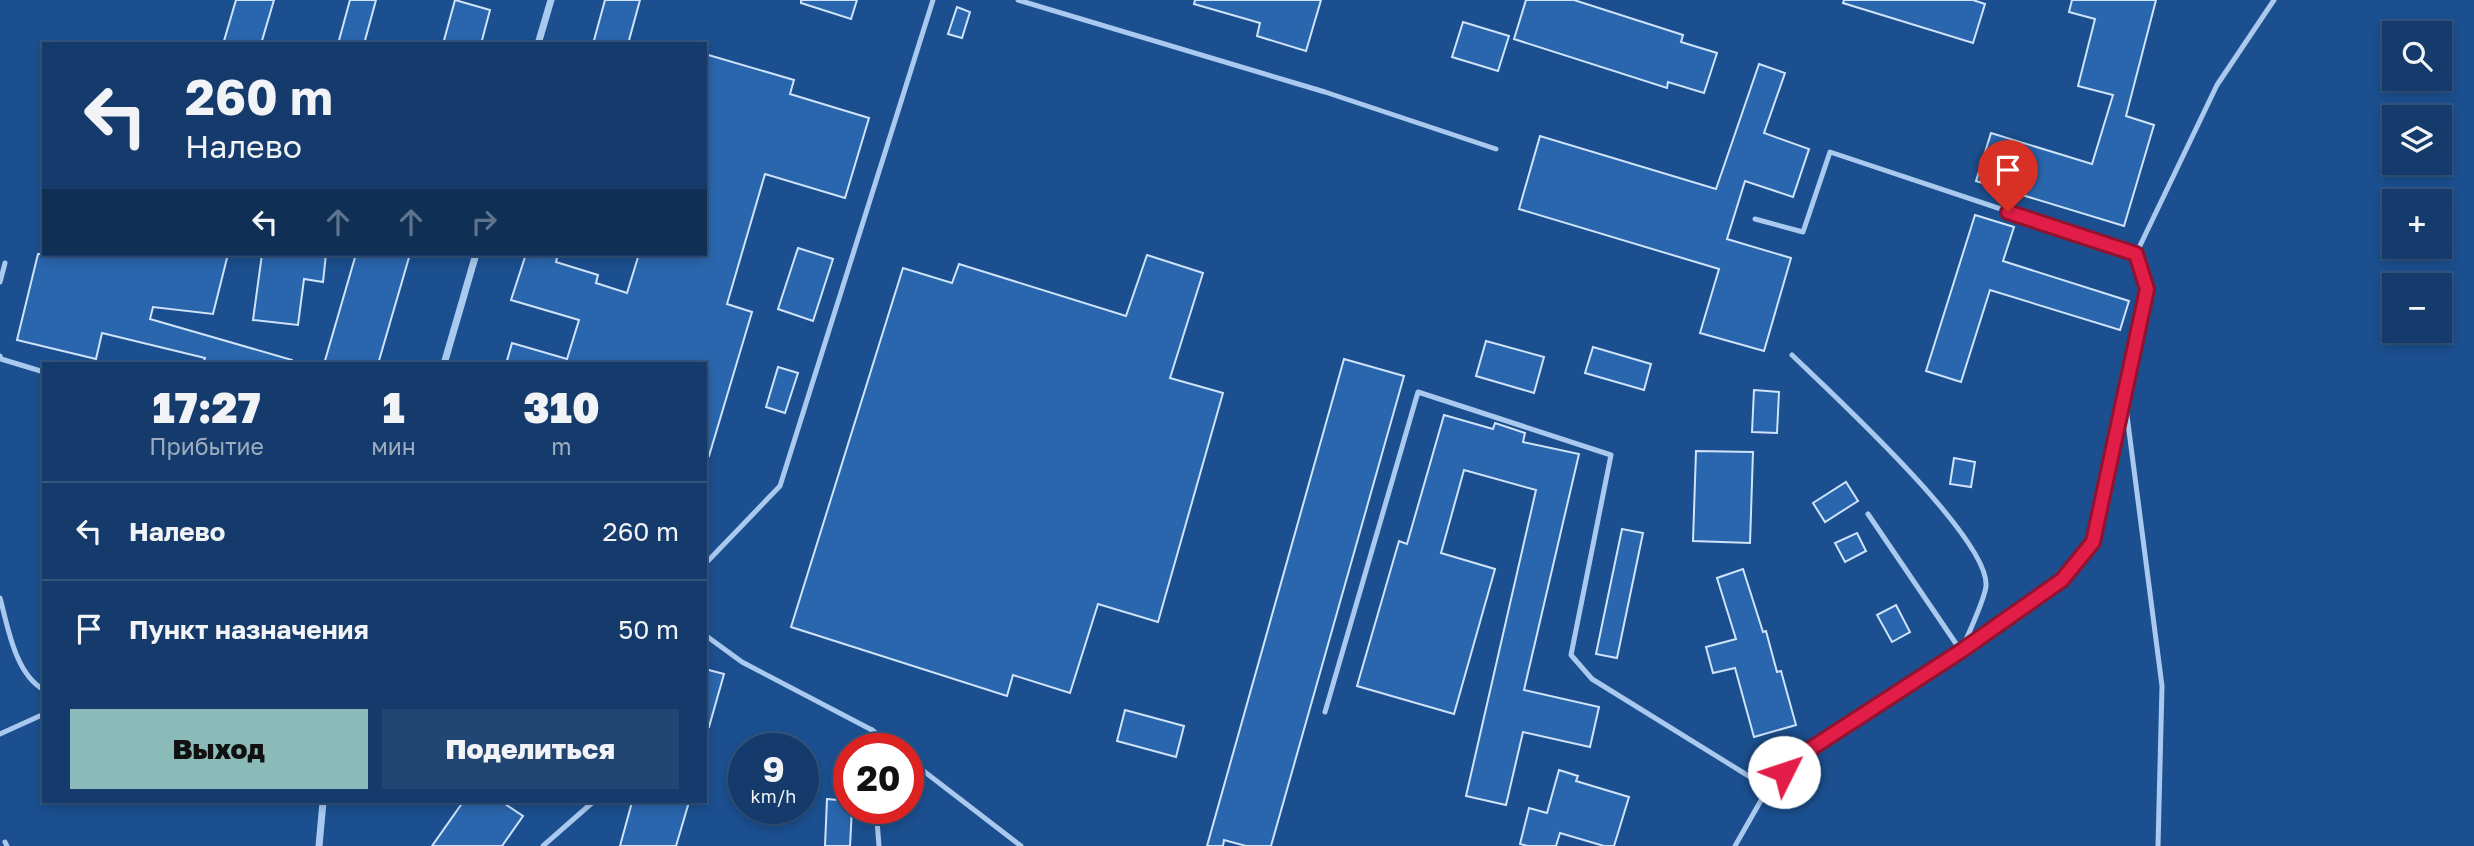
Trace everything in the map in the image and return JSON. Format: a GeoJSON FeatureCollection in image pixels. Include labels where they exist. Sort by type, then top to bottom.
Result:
{"type":"FeatureCollection","features":[{"type":"Feature","properties":{"kind":"street"},"geometry":{"type":"LineString","coordinates":[[539,42],[551,0]]}},
{"type":"Feature","properties":{"kind":"street"},"geometry":{"type":"LineString","coordinates":[[445,362],[475,256]]}},
{"type":"Feature","properties":{"kind":"street"},"geometry":{"type":"LineString","coordinates":[[319,846],[323,803]]}},
{"type":"Feature","properties":{"kind":"lane"},"geometry":{"type":"LineString","coordinates":[[707,562],[780,486],[933,0]]}},
{"type":"Feature","properties":{"kind":"lane"},"geometry":{"type":"LineString","coordinates":[[1018,0],[1325,93],[1496,149]]}},
{"type":"Feature","properties":{"kind":"lane"},"geometry":{"type":"LineString","coordinates":[[1735,846],[1768,788],[1801,755],[1961,651],[2062,580],[2093,542],[2147,289],[2136,254],[2217,85],[2274,0]]}},
{"type":"Feature","properties":{"kind":"lane"},"geometry":{"type":"LineString","coordinates":[[1755,219],[1803,232],[1830,152],[2136,254]]}},
{"type":"Feature","properties":{"kind":"lane"},"geometry":{"type":"LineString","coordinates":[[0,282],[5,263]]}},
{"type":"Feature","properties":{"kind":"lane"},"geometry":{"type":"LineString","coordinates":[[1792,355],[1935,497],[1979,561],[1986,585],[1961,651]]}},
{"type":"Feature","properties":{"kind":"lane"},"geometry":{"type":"LineString","coordinates":[[0,356],[1,359],[42,371]]}},
{"type":"Feature","properties":{"kind":"lane"},"geometry":{"type":"LineString","coordinates":[[1325,712],[1418,392],[1611,456],[1571,655],[1592,679],[1768,788]]}},
{"type":"Feature","properties":{"kind":"lane"},"geometry":{"type":"LineString","coordinates":[[2124,394],[2162,686],[2158,846]]}},
{"type":"Feature","properties":{"kind":"lane"},"geometry":{"type":"LineString","coordinates":[[1868,514],[1961,651]]}},
{"type":"Feature","properties":{"kind":"lane"},"geometry":{"type":"LineString","coordinates":[[0,598],[18,660],[42,689]]}},
{"type":"Feature","properties":{"kind":"lane"},"geometry":{"type":"LineString","coordinates":[[707,636],[742,662],[876,733]]}},
{"type":"Feature","properties":{"kind":"lane"},"geometry":{"type":"LineString","coordinates":[[0,734],[42,715]]}},
{"type":"Feature","properties":{"kind":"lane"},"geometry":{"type":"LineString","coordinates":[[924,771],[1021,846]]}},
{"type":"Feature","properties":{"kind":"lane"},"geometry":{"type":"LineString","coordinates":[[543,846],[592,803]]}},
{"type":"Feature","properties":{"kind":"lane"},"geometry":{"type":"LineString","coordinates":[[877,824],[878,846]]}},
{"type":"Feature","properties":{"kind":"building"},"geometry":{"type":"Polygon","coordinates":[[[236,0],[274,0],[262,42],[224,41],[236,0]]]}},
{"type":"Feature","properties":{"kind":"building"},"geometry":{"type":"Polygon","coordinates":[[[350,0],[376,0],[365,42],[339,42],[350,0]]]}},
{"type":"Feature","properties":{"kind":"building"},"geometry":{"type":"Polygon","coordinates":[[[455,0],[490,10],[482,42],[444,42],[455,0]]]}},
{"type":"Feature","properties":{"kind":"building"},"geometry":{"type":"Polygon","coordinates":[[[605,0],[640,0],[629,42],[594,42],[605,0]]]}},
{"type":"Feature","properties":{"kind":"building"},"geometry":{"type":"Polygon","coordinates":[[[801,0],[857,0],[851,19],[801,3],[801,0]]]}},
{"type":"Feature","properties":{"kind":"building"},"geometry":{"type":"Polygon","coordinates":[[[1195,0],[1321,0],[1306,51],[1257,36],[1260,23],[1194,4],[1195,0]]]}},
{"type":"Feature","properties":{"kind":"building"},"geometry":{"type":"Polygon","coordinates":[[[1526,0],[1574,0],[1683,35],[1681,42],[1717,53],[1704,93],[1668,82],[1667,88],[1514,39],[1526,0]]]}},
{"type":"Feature","properties":{"kind":"building"},"geometry":{"type":"Polygon","coordinates":[[[1844,0],[1973,0],[1985,4],[1973,43],[1843,3],[1844,0]]]}},
{"type":"Feature","properties":{"kind":"building"},"geometry":{"type":"Polygon","coordinates":[[[2072,0],[2156,0],[2126,116],[2154,125],[2124,226],[1976,181],[1991,133],[2092,164],[2113,95],[2078,86],[2095,19],[2069,12],[2072,0]]]}},
{"type":"Feature","properties":{"kind":"building"},"geometry":{"type":"Polygon","coordinates":[[[957,7],[970,12],[962,38],[948,34],[957,7]]]}},
{"type":"Feature","properties":{"kind":"building"},"geometry":{"type":"Polygon","coordinates":[[[1463,22],[1509,36],[1498,71],[1452,57],[1463,22]]]}},
{"type":"Feature","properties":{"kind":"building"},"geometry":{"type":"Polygon","coordinates":[[[707,55],[794,80],[790,94],[869,118],[845,198],[765,174],[727,304],[752,312],[709,456],[707,362],[507,362],[512,343],[567,359],[579,320],[511,300],[525,256],[558,256],[556,262],[598,275],[596,283],[627,293],[638,256],[707,256],[707,55]]]}},
{"type":"Feature","properties":{"kind":"building"},"geometry":{"type":"Polygon","coordinates":[[[1759,64],[1785,73],[1764,133],[1809,149],[1793,197],[1745,181],[1727,239],[1791,258],[1764,351],[1700,333],[1719,269],[1519,209],[1540,136],[1716,189],[1759,64]]]}},
{"type":"Feature","properties":{"kind":"building"},"geometry":{"type":"Polygon","coordinates":[[[1975,215],[2014,227],[2003,261],[2129,301],[2120,330],[1990,290],[1961,382],[1926,371],[1975,215]]]}},
{"type":"Feature","properties":{"kind":"building"},"geometry":{"type":"Polygon","coordinates":[[[798,248],[833,259],[813,321],[778,309],[798,248]]]}},
{"type":"Feature","properties":{"kind":"building"},"geometry":{"type":"Polygon","coordinates":[[[38,254],[228,256],[213,314],[153,307],[150,319],[292,362],[204,362],[205,358],[102,333],[96,359],[17,340],[38,254]]]}},
{"type":"Feature","properties":{"kind":"building"},"geometry":{"type":"Polygon","coordinates":[[[1147,255],[1203,273],[1170,378],[1223,393],[1158,622],[1098,604],[1070,693],[1013,675],[1007,696],[791,627],[903,268],[952,283],[959,264],[1126,316],[1147,255]]]}},
{"type":"Feature","properties":{"kind":"building"},"geometry":{"type":"Polygon","coordinates":[[[262,256],[326,256],[323,282],[304,279],[298,325],[253,320],[262,256]]]}},
{"type":"Feature","properties":{"kind":"building"},"geometry":{"type":"Polygon","coordinates":[[[355,256],[409,256],[379,362],[325,362],[355,256]]]}},
{"type":"Feature","properties":{"kind":"building"},"geometry":{"type":"Polygon","coordinates":[[[1486,341],[1544,357],[1534,393],[1476,376],[1486,341]]]}},
{"type":"Feature","properties":{"kind":"building"},"geometry":{"type":"Polygon","coordinates":[[[1593,347],[1651,364],[1644,390],[1585,373],[1593,347]]]}},
{"type":"Feature","properties":{"kind":"building"},"geometry":{"type":"Polygon","coordinates":[[[1344,359],[1404,376],[1271,846],[1246,846],[1224,840],[1223,846],[1207,846],[1344,359]]]}},
{"type":"Feature","properties":{"kind":"building"},"geometry":{"type":"Polygon","coordinates":[[[778,367],[798,373],[785,413],[766,407],[778,367]]]}},
{"type":"Feature","properties":{"kind":"building"},"geometry":{"type":"Polygon","coordinates":[[[1754,390],[1779,392],[1777,433],[1752,432],[1754,390]]]}},
{"type":"Feature","properties":{"kind":"building"},"geometry":{"type":"Polygon","coordinates":[[[1444,415],[1493,429],[1495,423],[1525,433],[1523,442],[1579,454],[1524,690],[1599,707],[1590,747],[1523,732],[1506,805],[1466,796],[1536,490],[1464,470],[1441,553],[1495,569],[1454,714],[1357,686],[1399,541],[1407,544],[1444,415]]]}},
{"type":"Feature","properties":{"kind":"building"},"geometry":{"type":"Polygon","coordinates":[[[1696,451],[1753,452],[1750,543],[1693,541],[1696,451]]]}},
{"type":"Feature","properties":{"kind":"building"},"geometry":{"type":"Polygon","coordinates":[[[1954,458],[1975,462],[1971,487],[1950,484],[1954,458]]]}},
{"type":"Feature","properties":{"kind":"building"},"geometry":{"type":"Polygon","coordinates":[[[1846,482],[1858,501],[1825,522],[1813,503],[1846,482]]]}},
{"type":"Feature","properties":{"kind":"building"},"geometry":{"type":"Polygon","coordinates":[[[1622,529],[1643,533],[1617,658],[1596,654],[1622,529]]]}},
{"type":"Feature","properties":{"kind":"building"},"geometry":{"type":"Polygon","coordinates":[[[1857,533],[1866,551],[1845,562],[1835,543],[1857,533]]]}},
{"type":"Feature","properties":{"kind":"building"},"geometry":{"type":"Polygon","coordinates":[[[1743,569],[1763,632],[1766,631],[1777,672],[1781,671],[1796,725],[1754,737],[1735,668],[1713,673],[1706,647],[1736,639],[1717,578],[1743,569]]]}},
{"type":"Feature","properties":{"kind":"building"},"geometry":{"type":"Polygon","coordinates":[[[1896,605],[1910,632],[1892,642],[1877,615],[1896,605]]]}},
{"type":"Feature","properties":{"kind":"building"},"geometry":{"type":"Polygon","coordinates":[[[707,670],[724,674],[707,726],[707,670]]]}},
{"type":"Feature","properties":{"kind":"building"},"geometry":{"type":"Polygon","coordinates":[[[1125,710],[1184,726],[1176,757],[1117,741],[1125,710]]]}},
{"type":"Feature","properties":{"kind":"building"},"geometry":{"type":"Polygon","coordinates":[[[1559,770],[1578,776],[1576,781],[1629,797],[1614,846],[1604,846],[1560,833],[1556,846],[1520,844],[1529,808],[1547,813],[1559,770]]]}},
{"type":"Feature","properties":{"kind":"building"},"geometry":{"type":"Polygon","coordinates":[[[827,799],[833,800],[833,824],[851,824],[850,846],[825,846],[827,799]]]}},
{"type":"Feature","properties":{"kind":"building"},"geometry":{"type":"Polygon","coordinates":[[[462,803],[504,803],[523,816],[502,846],[432,846],[462,803]]]}},
{"type":"Feature","properties":{"kind":"building"},"geometry":{"type":"Polygon","coordinates":[[[632,803],[689,803],[676,846],[620,846],[632,803]]]}},
{"type":"Feature","properties":{"kind":"route"},"geometry":{"type":"LineString","coordinates":[[1784,772],[1801,755],[1961,651],[2062,580],[2093,542],[2147,289],[2136,254],[2008,212]]}}]}
